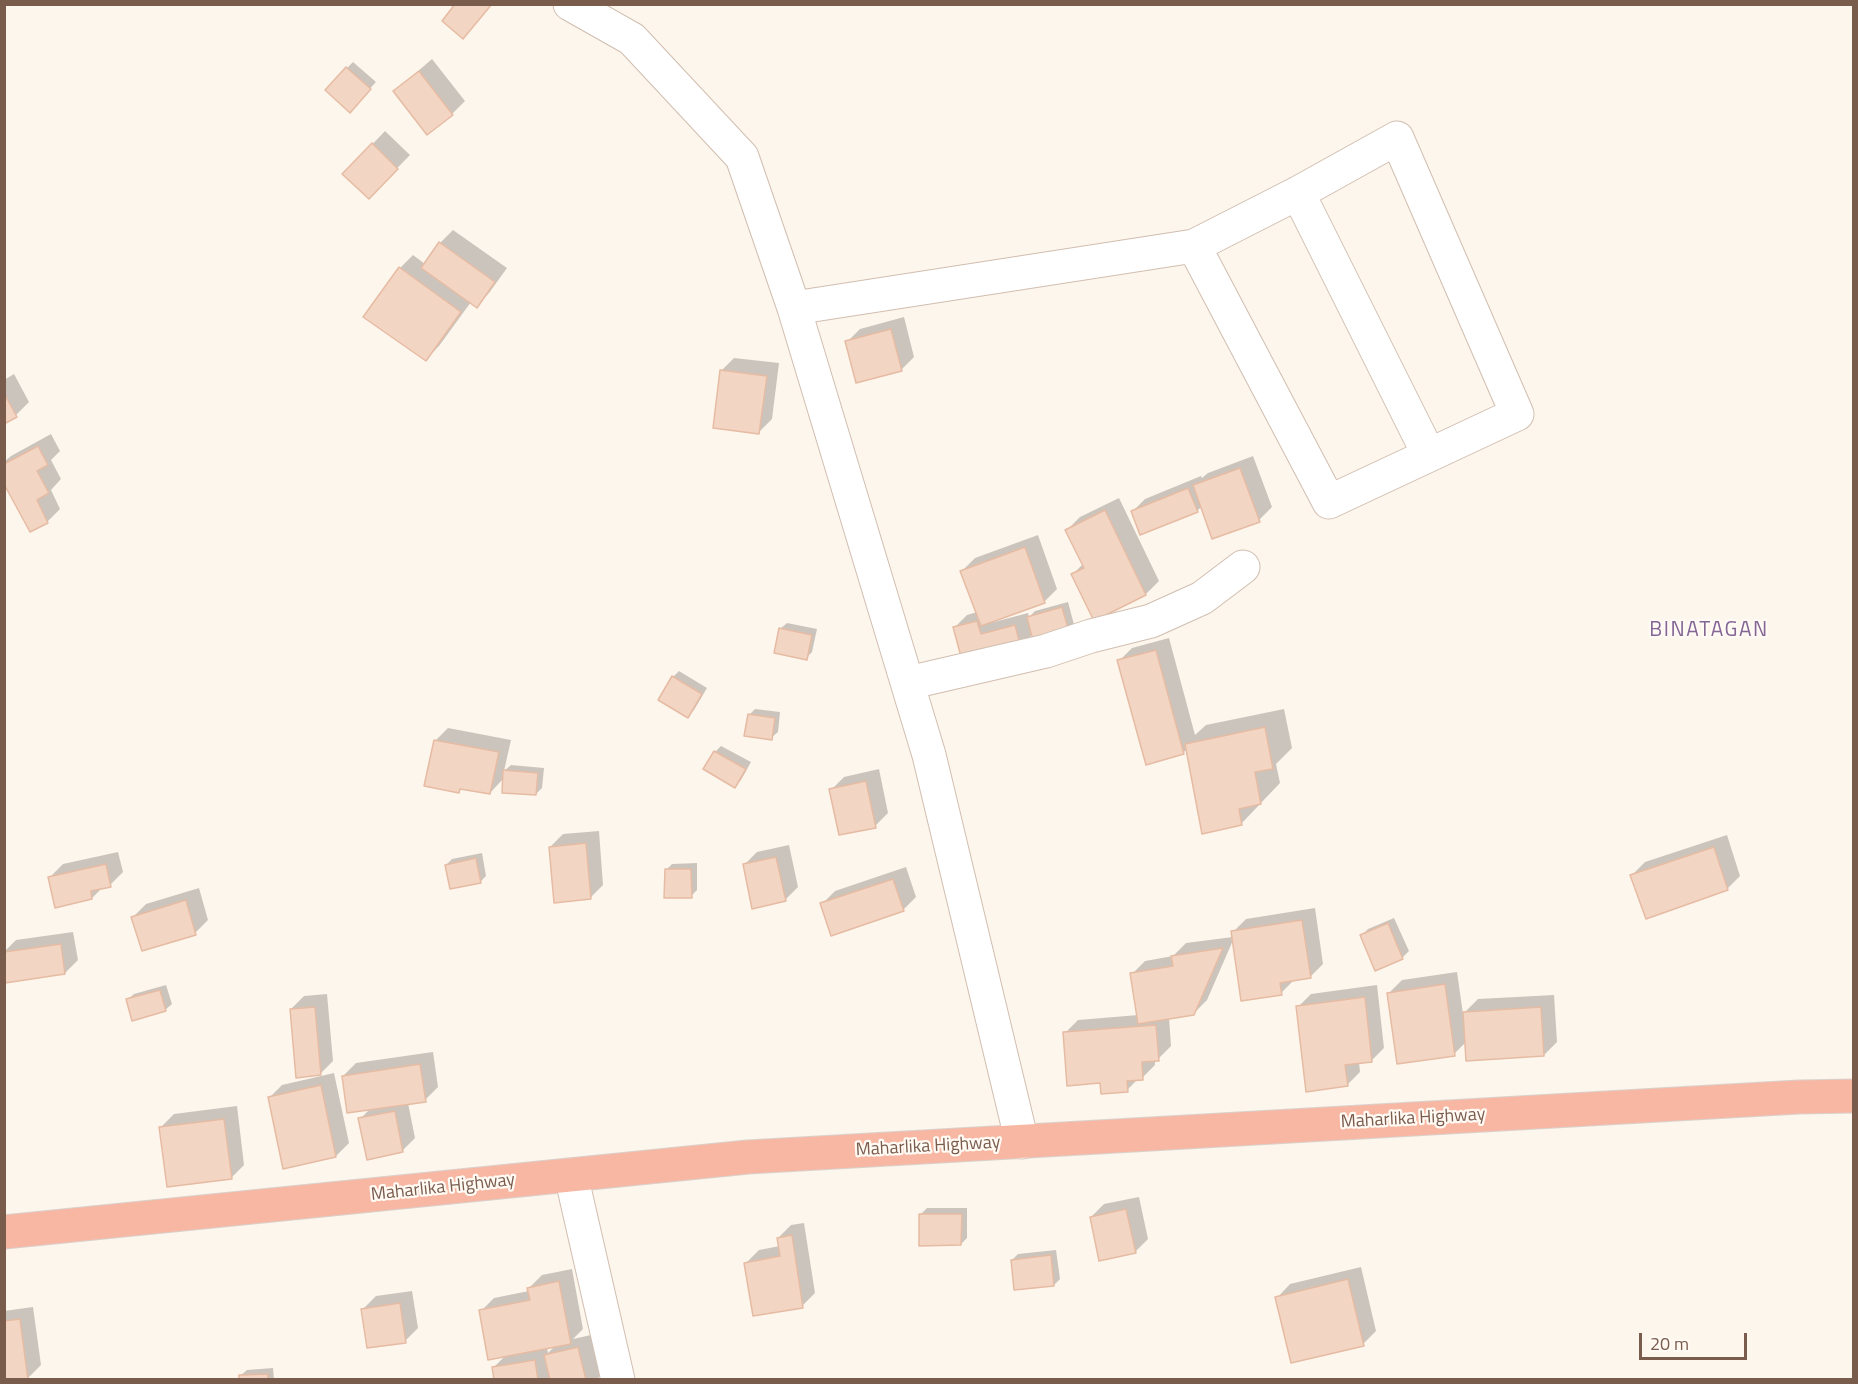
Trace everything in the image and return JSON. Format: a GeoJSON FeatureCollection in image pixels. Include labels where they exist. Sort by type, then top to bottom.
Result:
{"type":"FeatureCollection","features":[{"type":"Feature","properties":{"kind":"highway","name":"Maharlika Highway"},"geometry":{"type":"LineString","coordinates":[[4,1232],[748,1157],[1854,1096]]}},
{"type":"Feature","properties":{"kind":"street"},"geometry":{"type":"LineString","coordinates":[[570,4],[632,39],[742,157],[794,308],[929,755],[1022,1142]]}},
{"type":"Feature","properties":{"kind":"street"},"geometry":{"type":"LineString","coordinates":[[794,308],[1194,246],[1298,193],[1397,138],[1517,414],[1329,502],[1194,246]]}},
{"type":"Feature","properties":{"kind":"street"},"geometry":{"type":"LineString","coordinates":[[1298,193],[1429,455]]}},
{"type":"Feature","properties":{"kind":"street"},"geometry":{"type":"LineString","coordinates":[[908,683],[1046,651],[1091,636],[1151,621],[1202,598],[1243,567]]}},
{"type":"Feature","properties":{"kind":"street"},"geometry":{"type":"LineString","coordinates":[[571,1175],[618,1380]]}},
{"type":"Feature","properties":{"kind":"building"},"geometry":{"type":"Polygon","coordinates":[[[455,4],[492,4],[463,39],[442,21],[455,4]]]}},
{"type":"Feature","properties":{"kind":"building"},"geometry":{"type":"Polygon","coordinates":[[[346,67],[371,89],[350,113],[325,90],[346,67]]]}},
{"type":"Feature","properties":{"kind":"building"},"geometry":{"type":"Polygon","coordinates":[[[419,71],[453,115],[427,135],[393,91],[419,71]]]}},
{"type":"Feature","properties":{"kind":"building"},"geometry":{"type":"Polygon","coordinates":[[[372,143],[398,169],[369,199],[342,174],[372,143]]]}},
{"type":"Feature","properties":{"kind":"building"},"geometry":{"type":"Polygon","coordinates":[[[439,242],[495,282],[477,308],[421,268],[439,242]]]}},
{"type":"Feature","properties":{"kind":"building"},"geometry":{"type":"Polygon","coordinates":[[[399,267],[461,312],[426,361],[363,317],[399,267]]]}},
{"type":"Feature","properties":{"kind":"building"},"geometry":{"type":"Polygon","coordinates":[[[891,329],[902,371],[856,383],[845,341],[891,329]]]}},
{"type":"Feature","properties":{"kind":"building"},"geometry":{"type":"Polygon","coordinates":[[[720,370],[767,376],[759,434],[713,428],[720,370]]]}},
{"type":"Feature","properties":{"kind":"building"},"geometry":{"type":"Polygon","coordinates":[[[4,393],[17,417],[4,424],[4,393]]]}},
{"type":"Feature","properties":{"kind":"building"},"geometry":{"type":"Polygon","coordinates":[[[38,446],[48,465],[37,471],[49,493],[37,500],[48,523],[30,532],[4,484],[4,464],[38,446]]]}},
{"type":"Feature","properties":{"kind":"building"},"geometry":{"type":"Polygon","coordinates":[[[1240,468],[1260,522],[1212,539],[1193,485],[1240,468]]]}},
{"type":"Feature","properties":{"kind":"building"},"geometry":{"type":"Polygon","coordinates":[[[1188,488],[1198,512],[1140,535],[1131,511],[1188,488]]]}},
{"type":"Feature","properties":{"kind":"building"},"geometry":{"type":"Polygon","coordinates":[[[1105,510],[1146,595],[1094,621],[1071,574],[1084,568],[1065,530],[1105,510]]]}},
{"type":"Feature","properties":{"kind":"building"},"geometry":{"type":"Polygon","coordinates":[[[1025,547],[1045,603],[981,626],[960,571],[1025,547]]]}},
{"type":"Feature","properties":{"kind":"building"},"geometry":{"type":"Polygon","coordinates":[[[1062,607],[1071,639],[1035,649],[1027,617],[1062,607]]]}},
{"type":"Feature","properties":{"kind":"building"},"geometry":{"type":"Polygon","coordinates":[[[977,621],[981,634],[1015,625],[1021,648],[963,664],[953,627],[977,621]]]}},
{"type":"Feature","properties":{"kind":"building"},"geometry":{"type":"Polygon","coordinates":[[[779,628],[812,635],[807,660],[774,653],[779,628]]]}},
{"type":"Feature","properties":{"kind":"building"},"geometry":{"type":"Polygon","coordinates":[[[1156,650],[1184,754],[1146,765],[1117,660],[1156,650]]]}},
{"type":"Feature","properties":{"kind":"building"},"geometry":{"type":"Polygon","coordinates":[[[672,676],[702,694],[688,718],[658,700],[672,676]]]}},
{"type":"Feature","properties":{"kind":"building"},"geometry":{"type":"Polygon","coordinates":[[[748,714],[775,718],[772,740],[744,736],[748,714]]]}},
{"type":"Feature","properties":{"kind":"building"},"geometry":{"type":"Polygon","coordinates":[[[1265,727],[1273,769],[1255,772],[1261,804],[1239,809],[1242,825],[1202,834],[1185,744],[1265,727]]]}},
{"type":"Feature","properties":{"kind":"building"},"geometry":{"type":"Polygon","coordinates":[[[434,740],[499,752],[490,794],[460,789],[459,793],[424,786],[434,740]]]}},
{"type":"Feature","properties":{"kind":"building"},"geometry":{"type":"Polygon","coordinates":[[[714,751],[746,769],[735,788],[703,769],[714,751]]]}},
{"type":"Feature","properties":{"kind":"building"},"geometry":{"type":"Polygon","coordinates":[[[503,770],[538,773],[536,795],[502,793],[503,770]]]}},
{"type":"Feature","properties":{"kind":"building"},"geometry":{"type":"Polygon","coordinates":[[[866,781],[876,828],[839,835],[829,789],[866,781]]]}},
{"type":"Feature","properties":{"kind":"building"},"geometry":{"type":"Polygon","coordinates":[[[586,843],[591,899],[554,903],[549,847],[586,843]]]}},
{"type":"Feature","properties":{"kind":"building"},"geometry":{"type":"Polygon","coordinates":[[[1714,847],[1728,890],[1646,919],[1630,875],[1714,847]]]}},
{"type":"Feature","properties":{"kind":"building"},"geometry":{"type":"Polygon","coordinates":[[[776,857],[786,901],[752,909],[743,864],[776,857]]]}},
{"type":"Feature","properties":{"kind":"building"},"geometry":{"type":"Polygon","coordinates":[[[476,858],[481,883],[450,889],[445,865],[476,858]]]}},
{"type":"Feature","properties":{"kind":"building"},"geometry":{"type":"Polygon","coordinates":[[[106,864],[111,887],[91,891],[92,899],[55,908],[48,877],[106,864]]]}},
{"type":"Feature","properties":{"kind":"building"},"geometry":{"type":"Polygon","coordinates":[[[665,869],[691,869],[692,898],[664,898],[665,869]]]}},
{"type":"Feature","properties":{"kind":"building"},"geometry":{"type":"Polygon","coordinates":[[[893,879],[904,911],[831,936],[820,903],[893,879]]]}},
{"type":"Feature","properties":{"kind":"building"},"geometry":{"type":"Polygon","coordinates":[[[186,900],[196,935],[142,951],[131,917],[186,900]]]}},
{"type":"Feature","properties":{"kind":"building"},"geometry":{"type":"Polygon","coordinates":[[[1302,920],[1311,978],[1280,983],[1282,995],[1241,1001],[1231,931],[1302,920]]]}},
{"type":"Feature","properties":{"kind":"building"},"geometry":{"type":"Polygon","coordinates":[[[1388,923],[1403,959],[1375,971],[1360,935],[1388,923]]]}},
{"type":"Feature","properties":{"kind":"building"},"geometry":{"type":"Polygon","coordinates":[[[61,944],[65,974],[5,983],[4,952],[61,944]]]}},
{"type":"Feature","properties":{"kind":"building"},"geometry":{"type":"Polygon","coordinates":[[[1223,948],[1194,1015],[1138,1024],[1130,973],[1173,966],[1171,956],[1223,948]]]}},
{"type":"Feature","properties":{"kind":"building"},"geometry":{"type":"Polygon","coordinates":[[[1445,984],[1455,1056],[1397,1064],[1387,993],[1445,984]]]}},
{"type":"Feature","properties":{"kind":"building"},"geometry":{"type":"Polygon","coordinates":[[[160,990],[166,1011],[132,1021],[126,999],[160,990]]]}},
{"type":"Feature","properties":{"kind":"building"},"geometry":{"type":"Polygon","coordinates":[[[1365,997],[1372,1062],[1345,1065],[1348,1086],[1306,1092],[1296,1006],[1365,997]]]}},
{"type":"Feature","properties":{"kind":"building"},"geometry":{"type":"Polygon","coordinates":[[[315,1007],[321,1075],[296,1078],[290,1009],[315,1007]]]}},
{"type":"Feature","properties":{"kind":"building"},"geometry":{"type":"Polygon","coordinates":[[[1541,1007],[1544,1056],[1466,1061],[1463,1012],[1541,1007]]]}},
{"type":"Feature","properties":{"kind":"building"},"geometry":{"type":"Polygon","coordinates":[[[1156,1025],[1159,1061],[1142,1062],[1143,1080],[1127,1081],[1128,1092],[1101,1094],[1100,1083],[1067,1086],[1063,1032],[1156,1025]]]}},
{"type":"Feature","properties":{"kind":"building"},"geometry":{"type":"Polygon","coordinates":[[[420,1064],[426,1102],[347,1113],[342,1076],[420,1064]]]}},
{"type":"Feature","properties":{"kind":"building"},"geometry":{"type":"Polygon","coordinates":[[[321,1085],[336,1157],[283,1169],[268,1097],[321,1085]]]}},
{"type":"Feature","properties":{"kind":"building"},"geometry":{"type":"Polygon","coordinates":[[[395,1111],[403,1152],[367,1160],[358,1118],[395,1111]]]}},
{"type":"Feature","properties":{"kind":"building"},"geometry":{"type":"Polygon","coordinates":[[[224,1119],[232,1179],[167,1187],[159,1127],[224,1119]]]}},
{"type":"Feature","properties":{"kind":"building"},"geometry":{"type":"Polygon","coordinates":[[[1126,1209],[1136,1253],[1099,1261],[1090,1217],[1126,1209]]]}},
{"type":"Feature","properties":{"kind":"building"},"geometry":{"type":"Polygon","coordinates":[[[919,1214],[962,1214],[961,1245],[919,1246],[919,1214]]]}},
{"type":"Feature","properties":{"kind":"building"},"geometry":{"type":"Polygon","coordinates":[[[792,1235],[803,1308],[753,1316],[744,1263],[780,1256],[777,1238],[792,1235]]]}},
{"type":"Feature","properties":{"kind":"building"},"geometry":{"type":"Polygon","coordinates":[[[1051,1255],[1054,1286],[1014,1290],[1011,1260],[1051,1255]]]}},
{"type":"Feature","properties":{"kind":"building"},"geometry":{"type":"Polygon","coordinates":[[[1348,1279],[1364,1346],[1291,1363],[1275,1297],[1348,1279]]]}},
{"type":"Feature","properties":{"kind":"building"},"geometry":{"type":"Polygon","coordinates":[[[559,1281],[571,1344],[488,1360],[479,1310],[530,1300],[527,1288],[559,1281]]]}},
{"type":"Feature","properties":{"kind":"building"},"geometry":{"type":"Polygon","coordinates":[[[400,1303],[406,1343],[367,1348],[361,1309],[400,1303]]]}},
{"type":"Feature","properties":{"kind":"building"},"geometry":{"type":"Polygon","coordinates":[[[20,1319],[28,1380],[4,1380],[4,1321],[20,1319]]]}},
{"type":"Feature","properties":{"kind":"building"},"geometry":{"type":"Polygon","coordinates":[[[578,1347],[586,1380],[550,1380],[544,1355],[578,1347]]]}},
{"type":"Feature","properties":{"kind":"building"},"geometry":{"type":"Polygon","coordinates":[[[535,1360],[538,1380],[494,1380],[492,1367],[535,1360]]]}},
{"type":"Feature","properties":{"kind":"building"},"geometry":{"type":"Polygon","coordinates":[[[268,1374],[268,1380],[239,1380],[239,1375],[268,1374]]]}},
{"type":"Feature","properties":{"kind":"district","name":"BINATAGAN"},"geometry":{"type":"Point","coordinates":[1709,631]}}]}
